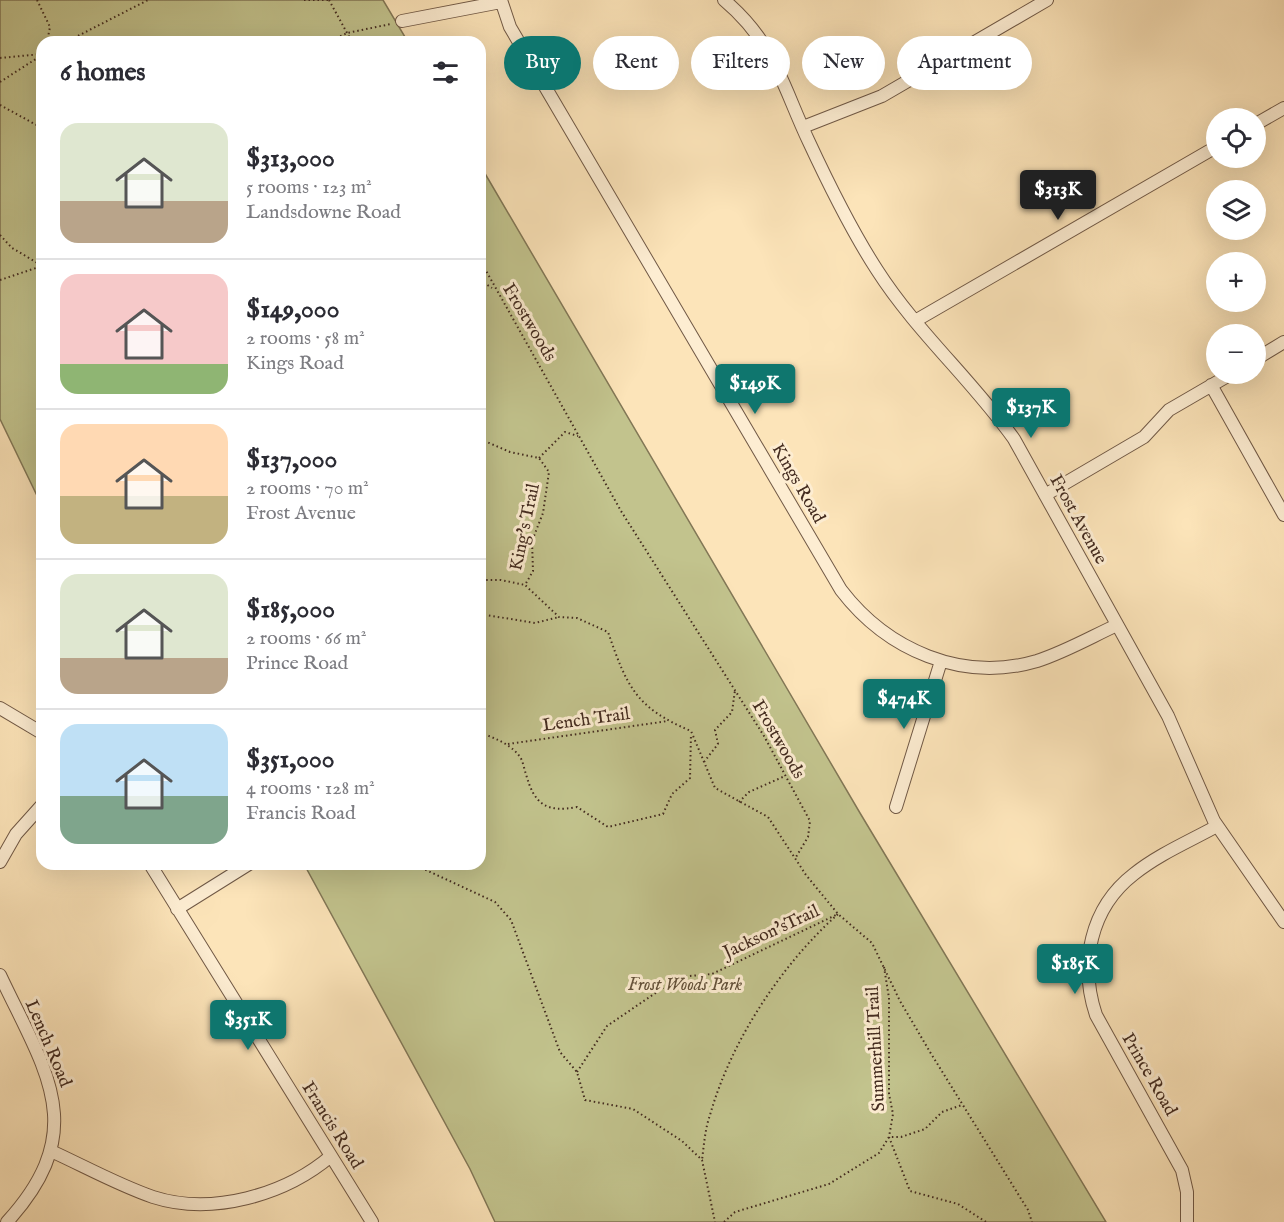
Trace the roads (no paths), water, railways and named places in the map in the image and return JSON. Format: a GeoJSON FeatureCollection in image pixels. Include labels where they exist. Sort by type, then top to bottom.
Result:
{"type":"FeatureCollection","features":[{"type":"Feature","properties":{"kind":"street","name":"Frost Avenue"},"geometry":{"type":"LineString","coordinates":[[724,0],[748,24],[775,60],[803,127],[843,210],[877,270],[915,321],[995,412],[1014,439],[1168,716],[1217,826],[1284,922]]}},
{"type":"Feature","properties":{"kind":"street"},"geometry":{"type":"LineString","coordinates":[[803,127],[882,96],[1047,0]]}},
{"type":"Feature","properties":{"kind":"street"},"geometry":{"type":"LineString","coordinates":[[402,21],[501,1]]}},
{"type":"Feature","properties":{"kind":"street","name":"Kings Road"},"geometry":{"type":"LineString","coordinates":[[501,1],[519,43],[841,590],[879,631],[910,650],[941,661],[982,668],[1018,665],[1060,652],[1117,625]]}},
{"type":"Feature","properties":{"kind":"street"},"geometry":{"type":"LineString","coordinates":[[1266,118],[1284,108]]}},
{"type":"Feature","properties":{"kind":"street"},"geometry":{"type":"LineString","coordinates":[[915,321],[1206,153]]}},
{"type":"Feature","properties":{"kind":"street"},"geometry":{"type":"LineString","coordinates":[[1266,353],[1284,342]]}},
{"type":"Feature","properties":{"kind":"street"},"geometry":{"type":"LineString","coordinates":[[1045,495],[1144,437],[1169,410],[1211,385],[1284,515]]}},
{"type":"Feature","properties":{"kind":"street"},"geometry":{"type":"LineString","coordinates":[[896,807],[941,661]]}},
{"type":"Feature","properties":{"kind":"street"},"geometry":{"type":"LineString","coordinates":[[0,708],[36,729]]}},
{"type":"Feature","properties":{"kind":"street"},"geometry":{"type":"LineString","coordinates":[[0,862],[16,834],[36,812]]}},
{"type":"Feature","properties":{"kind":"street","name":"Prince Road"},"geometry":{"type":"LineString","coordinates":[[1187,1222],[1187,1192],[1182,1170],[1096,1015],[1089,990],[1087,964],[1095,927],[1107,904],[1123,884],[1143,867],[1217,826]]}},
{"type":"Feature","properties":{"kind":"street","name":"Francis Road"},"geometry":{"type":"LineString","coordinates":[[154,870],[372,1222]]}},
{"type":"Feature","properties":{"kind":"street"},"geometry":{"type":"LineString","coordinates":[[177,909],[239,870]]}},
{"type":"Feature","properties":{"kind":"street","name":"Lench Road"},"geometry":{"type":"LineString","coordinates":[[0,975],[49,1080],[55,1120],[51,1151],[38,1184],[7,1222]]}},
{"type":"Feature","properties":{"kind":"street"},"geometry":{"type":"LineString","coordinates":[[51,1151],[153,1197],[196,1203],[239,1199],[270,1191],[300,1178],[331,1156]]}},
{"type":"Feature","properties":{"kind":"park label","name":"Frost Woods Park"},"geometry":{"type":"Point","coordinates":[685,984]}}]}
